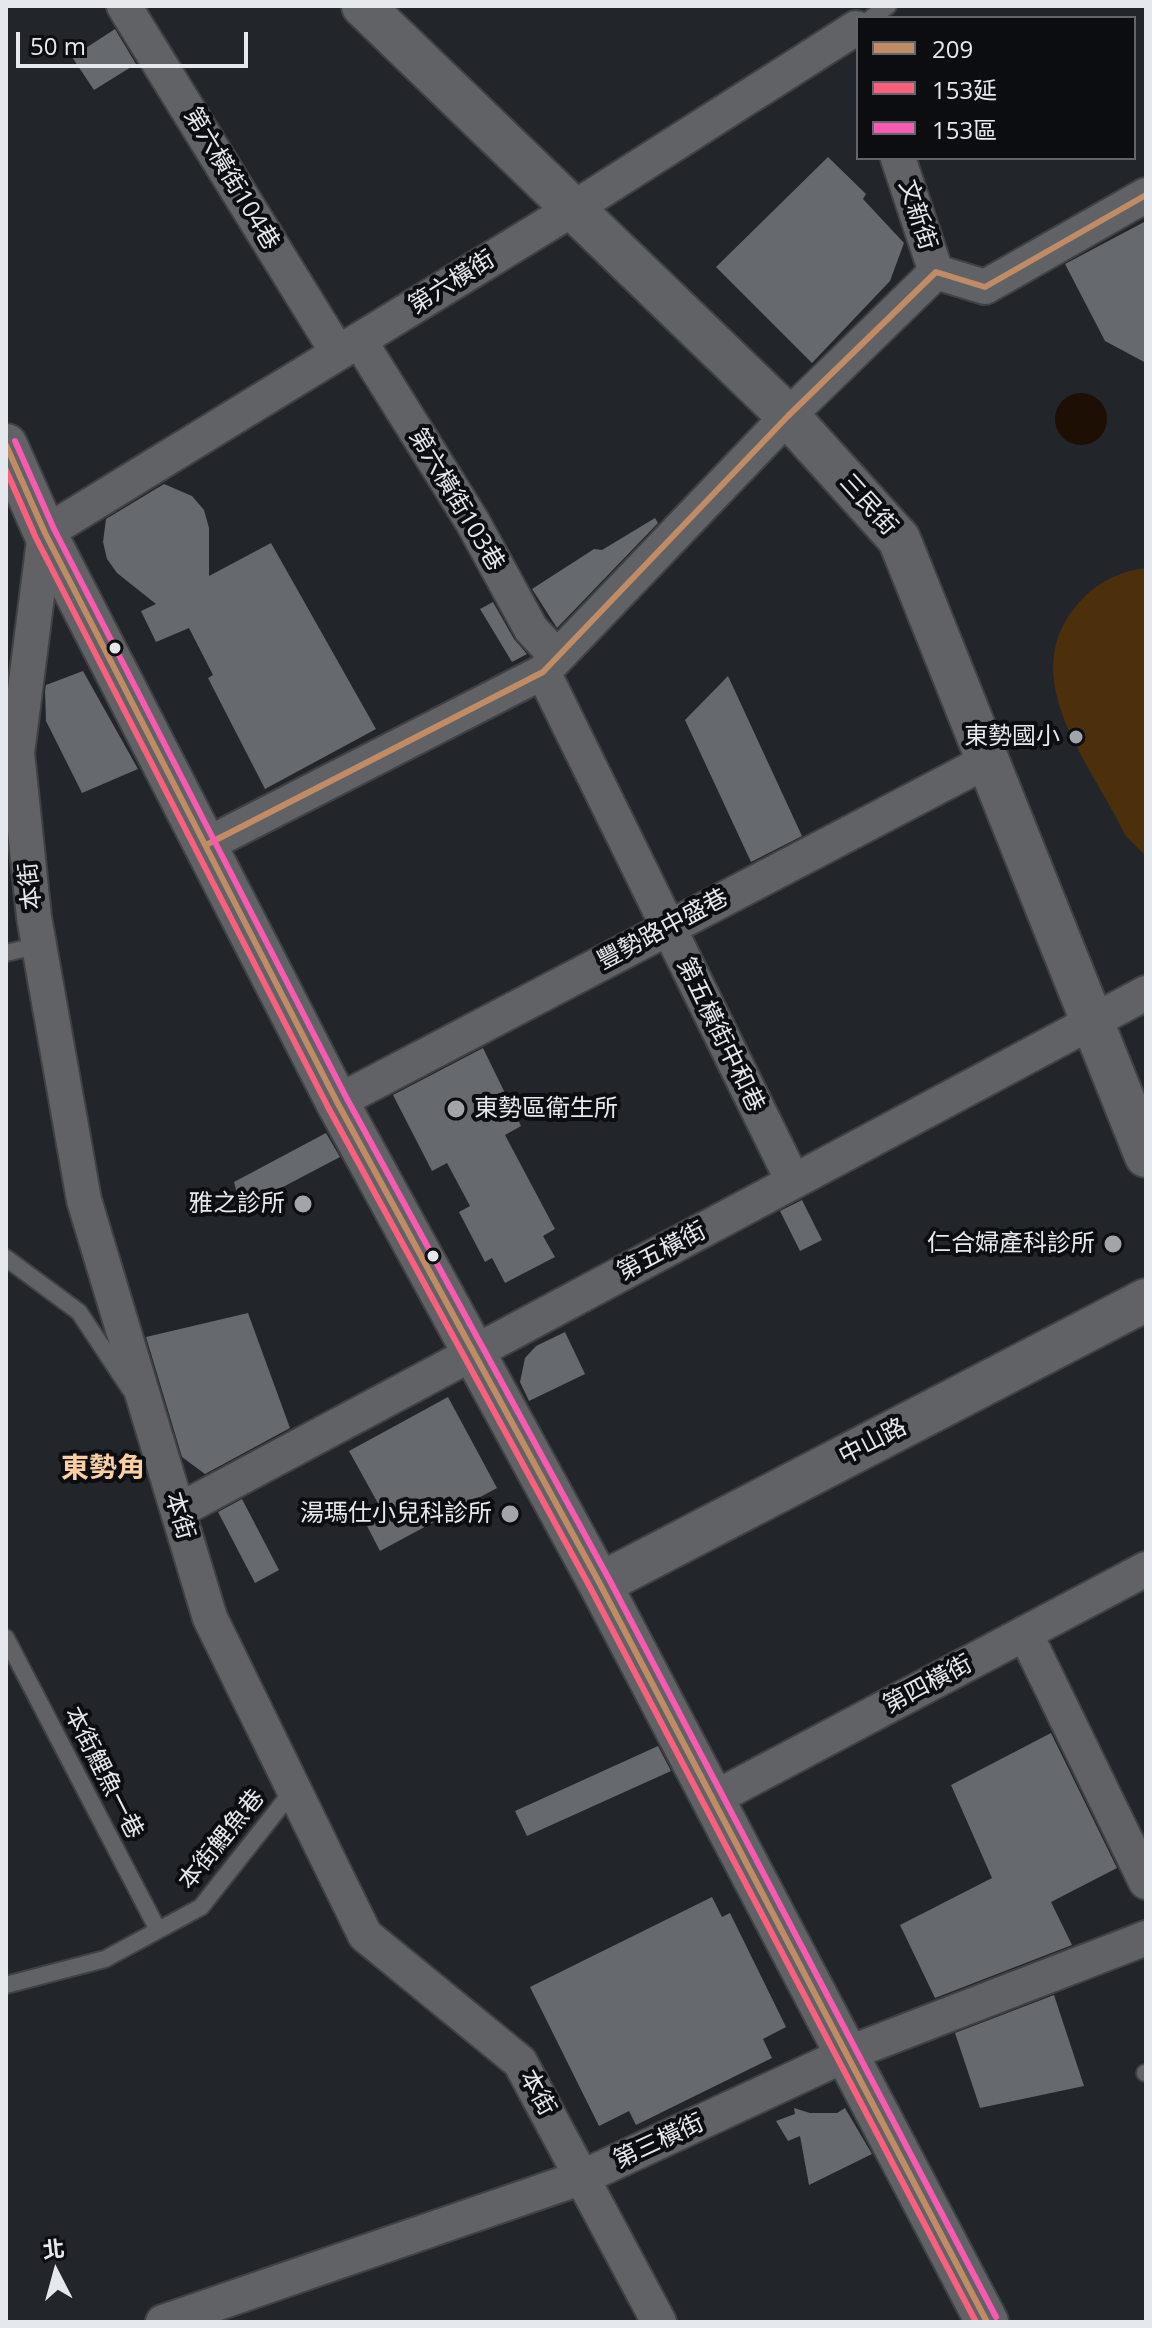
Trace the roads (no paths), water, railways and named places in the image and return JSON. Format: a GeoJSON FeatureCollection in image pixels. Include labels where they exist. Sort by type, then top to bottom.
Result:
{"type":"FeatureCollection","features":[{"type":"Feature","properties":{"kind":"street","name":"第六橫街104巷"},"geometry":{"type":"LineString","coordinates":[[124,6],[348,347]]}},
{"type":"Feature","properties":{"kind":"street","name":"三民街"},"geometry":{"type":"LineString","coordinates":[[363,6],[571,210],[788,416],[899,539],[1146,1156]]}},
{"type":"Feature","properties":{"kind":"street","name":"第六橫街"},"geometry":{"type":"LineString","coordinates":[[45,533],[571,210],[856,24]]}},
{"type":"Feature","properties":{"kind":"street","name":"文新街"},"geometry":{"type":"LineString","coordinates":[[899,160],[936,272]]}},
{"type":"Feature","properties":{"kind":"street"},"geometry":{"type":"LineString","coordinates":[[206,845],[550,664],[788,416],[936,272],[985,287],[1146,195]]}},
{"type":"Feature","properties":{"kind":"street","name":"第六橫街103巷"},"geometry":{"type":"LineString","coordinates":[[348,347],[472,521],[550,664]]}},
{"type":"Feature","properties":{"kind":"street"},"geometry":{"type":"LineString","coordinates":[[6,445],[45,533],[337,1102],[600,1584],[711,1800],[849,2053],[883,2126],[987,2322]]}},
{"type":"Feature","properties":{"kind":"street","name":"本街"},"geometry":{"type":"LineString","coordinates":[[45,533],[17,753],[40,945],[84,1200],[210,1618],[365,1935],[520,2062],[659,2322]]}},
{"type":"Feature","properties":{"kind":"street","name":"第五橫街中和巷"},"geometry":{"type":"LineString","coordinates":[[550,664],[667,928],[793,1181]]}},
{"type":"Feature","properties":{"kind":"street","name":"豐勢路中盛巷"},"geometry":{"type":"LineString","coordinates":[[337,1102],[989,760]]}},
{"type":"Feature","properties":{"kind":"street","name":"第五橫街"},"geometry":{"type":"LineString","coordinates":[[178,1511],[1146,993]]}},
{"type":"Feature","properties":{"kind":"street","name":"中山路"},"geometry":{"type":"LineString","coordinates":[[600,1584],[1146,1300]]}},
{"type":"Feature","properties":{"kind":"street","name":"第四橫街"},"geometry":{"type":"LineString","coordinates":[[711,1800],[1146,1569]]}},
{"type":"Feature","properties":{"kind":"street"},"geometry":{"type":"LineString","coordinates":[[1025,1633],[1146,1882]]}},
{"type":"Feature","properties":{"kind":"street","name":"第三橫街"},"geometry":{"type":"LineString","coordinates":[[163,2322],[226,2313],[583,2177],[849,2053],[1146,1938]]}},
{"type":"Feature","properties":{"kind":"lane"},"geometry":{"type":"LineString","coordinates":[[870,16],[888,6]]}},
{"type":"Feature","properties":{"kind":"lane"},"geometry":{"type":"LineString","coordinates":[[6,953],[40,945]]}},
{"type":"Feature","properties":{"kind":"lane"},"geometry":{"type":"LineString","coordinates":[[6,1258],[79,1312],[151,1421]]}},
{"type":"Feature","properties":{"kind":"lane","name":"本街鯉魚一巷"},"geometry":{"type":"LineString","coordinates":[[6,1638],[158,1930]]}},
{"type":"Feature","properties":{"kind":"lane","name":"本街鯉魚巷"},"geometry":{"type":"LineString","coordinates":[[6,1985],[105,1959],[201,1907],[294,1789]]}},
{"type":"Feature","properties":{"kind":"place","name":"東勢國小"},"geometry":{"type":"Point","coordinates":[1076,737]}},
{"type":"Feature","properties":{"kind":"place","name":"東勢區衛生所"},"geometry":{"type":"Point","coordinates":[456,1109]}},
{"type":"Feature","properties":{"kind":"place","name":"雅之診所"},"geometry":{"type":"Point","coordinates":[303,1204]}},
{"type":"Feature","properties":{"kind":"place","name":"仁合婦產科診所"},"geometry":{"type":"Point","coordinates":[1113,1244]}},
{"type":"Feature","properties":{"kind":"place","name":"湯瑪仕小兒科診所"},"geometry":{"type":"Point","coordinates":[510,1514]}},
{"type":"Feature","properties":{"kind":"district","name":"東勢角"},"geometry":{"type":"Point","coordinates":[103,1469]}}]}
